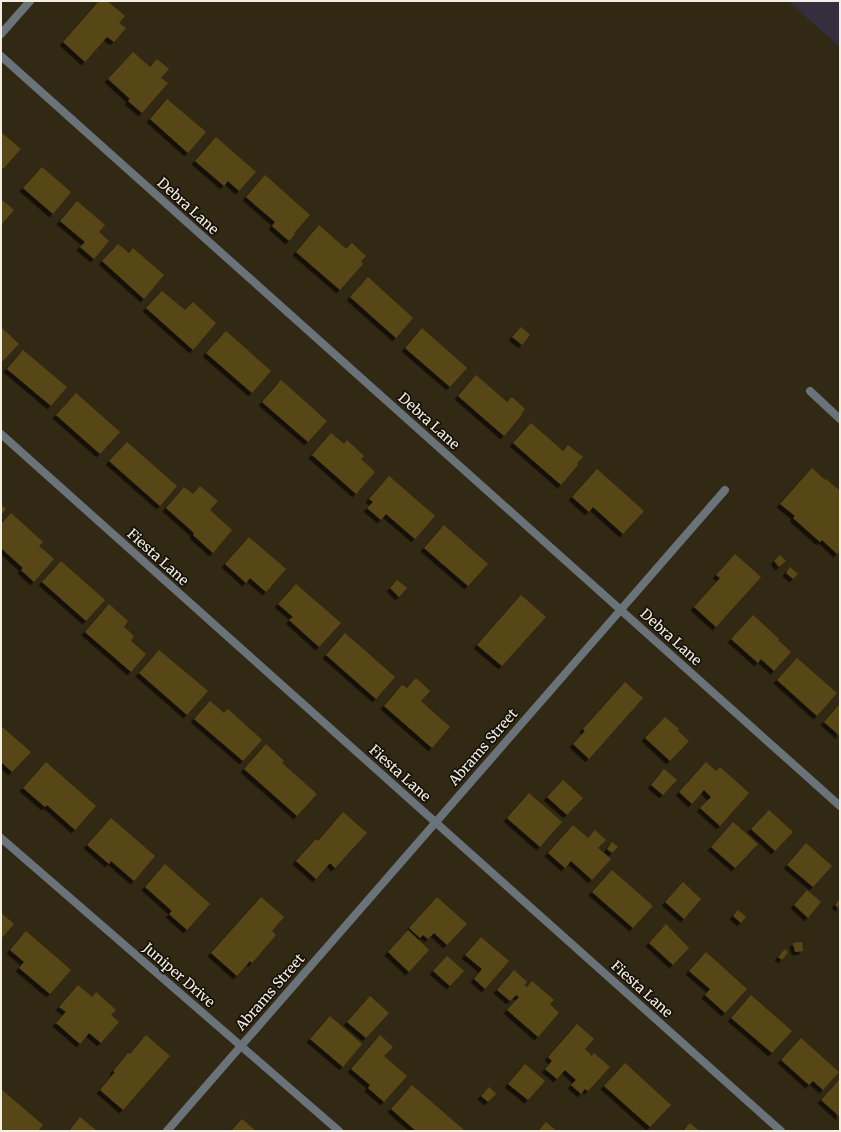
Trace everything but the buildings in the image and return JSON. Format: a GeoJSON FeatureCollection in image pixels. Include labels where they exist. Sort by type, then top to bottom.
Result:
{"type":"FeatureCollection","features":[{"type":"Feature","properties":{"kind":"street"},"geometry":{"type":"LineString","coordinates":[[1,34],[30,1]]}},
{"type":"Feature","properties":{"kind":"street","name":"Debra Lane"},"geometry":{"type":"LineString","coordinates":[[1,56],[840,806]]}},
{"type":"Feature","properties":{"kind":"street"},"geometry":{"type":"LineString","coordinates":[[810,391],[840,419]]}},
{"type":"Feature","properties":{"kind":"street","name":"Fiesta Lane"},"geometry":{"type":"LineString","coordinates":[[1,434],[781,1131]]}},
{"type":"Feature","properties":{"kind":"street","name":"Abrams Street"},"geometry":{"type":"LineString","coordinates":[[167,1131],[725,490]]}},
{"type":"Feature","properties":{"kind":"street","name":"Juniper Drive"},"geometry":{"type":"LineString","coordinates":[[1,838],[339,1131]]}},
{"type":"Feature","properties":{"kind":"shaded area"},"geometry":{"type":"Polygon","coordinates":[[[788,1],[840,1],[840,47],[788,1]]]}}]}
